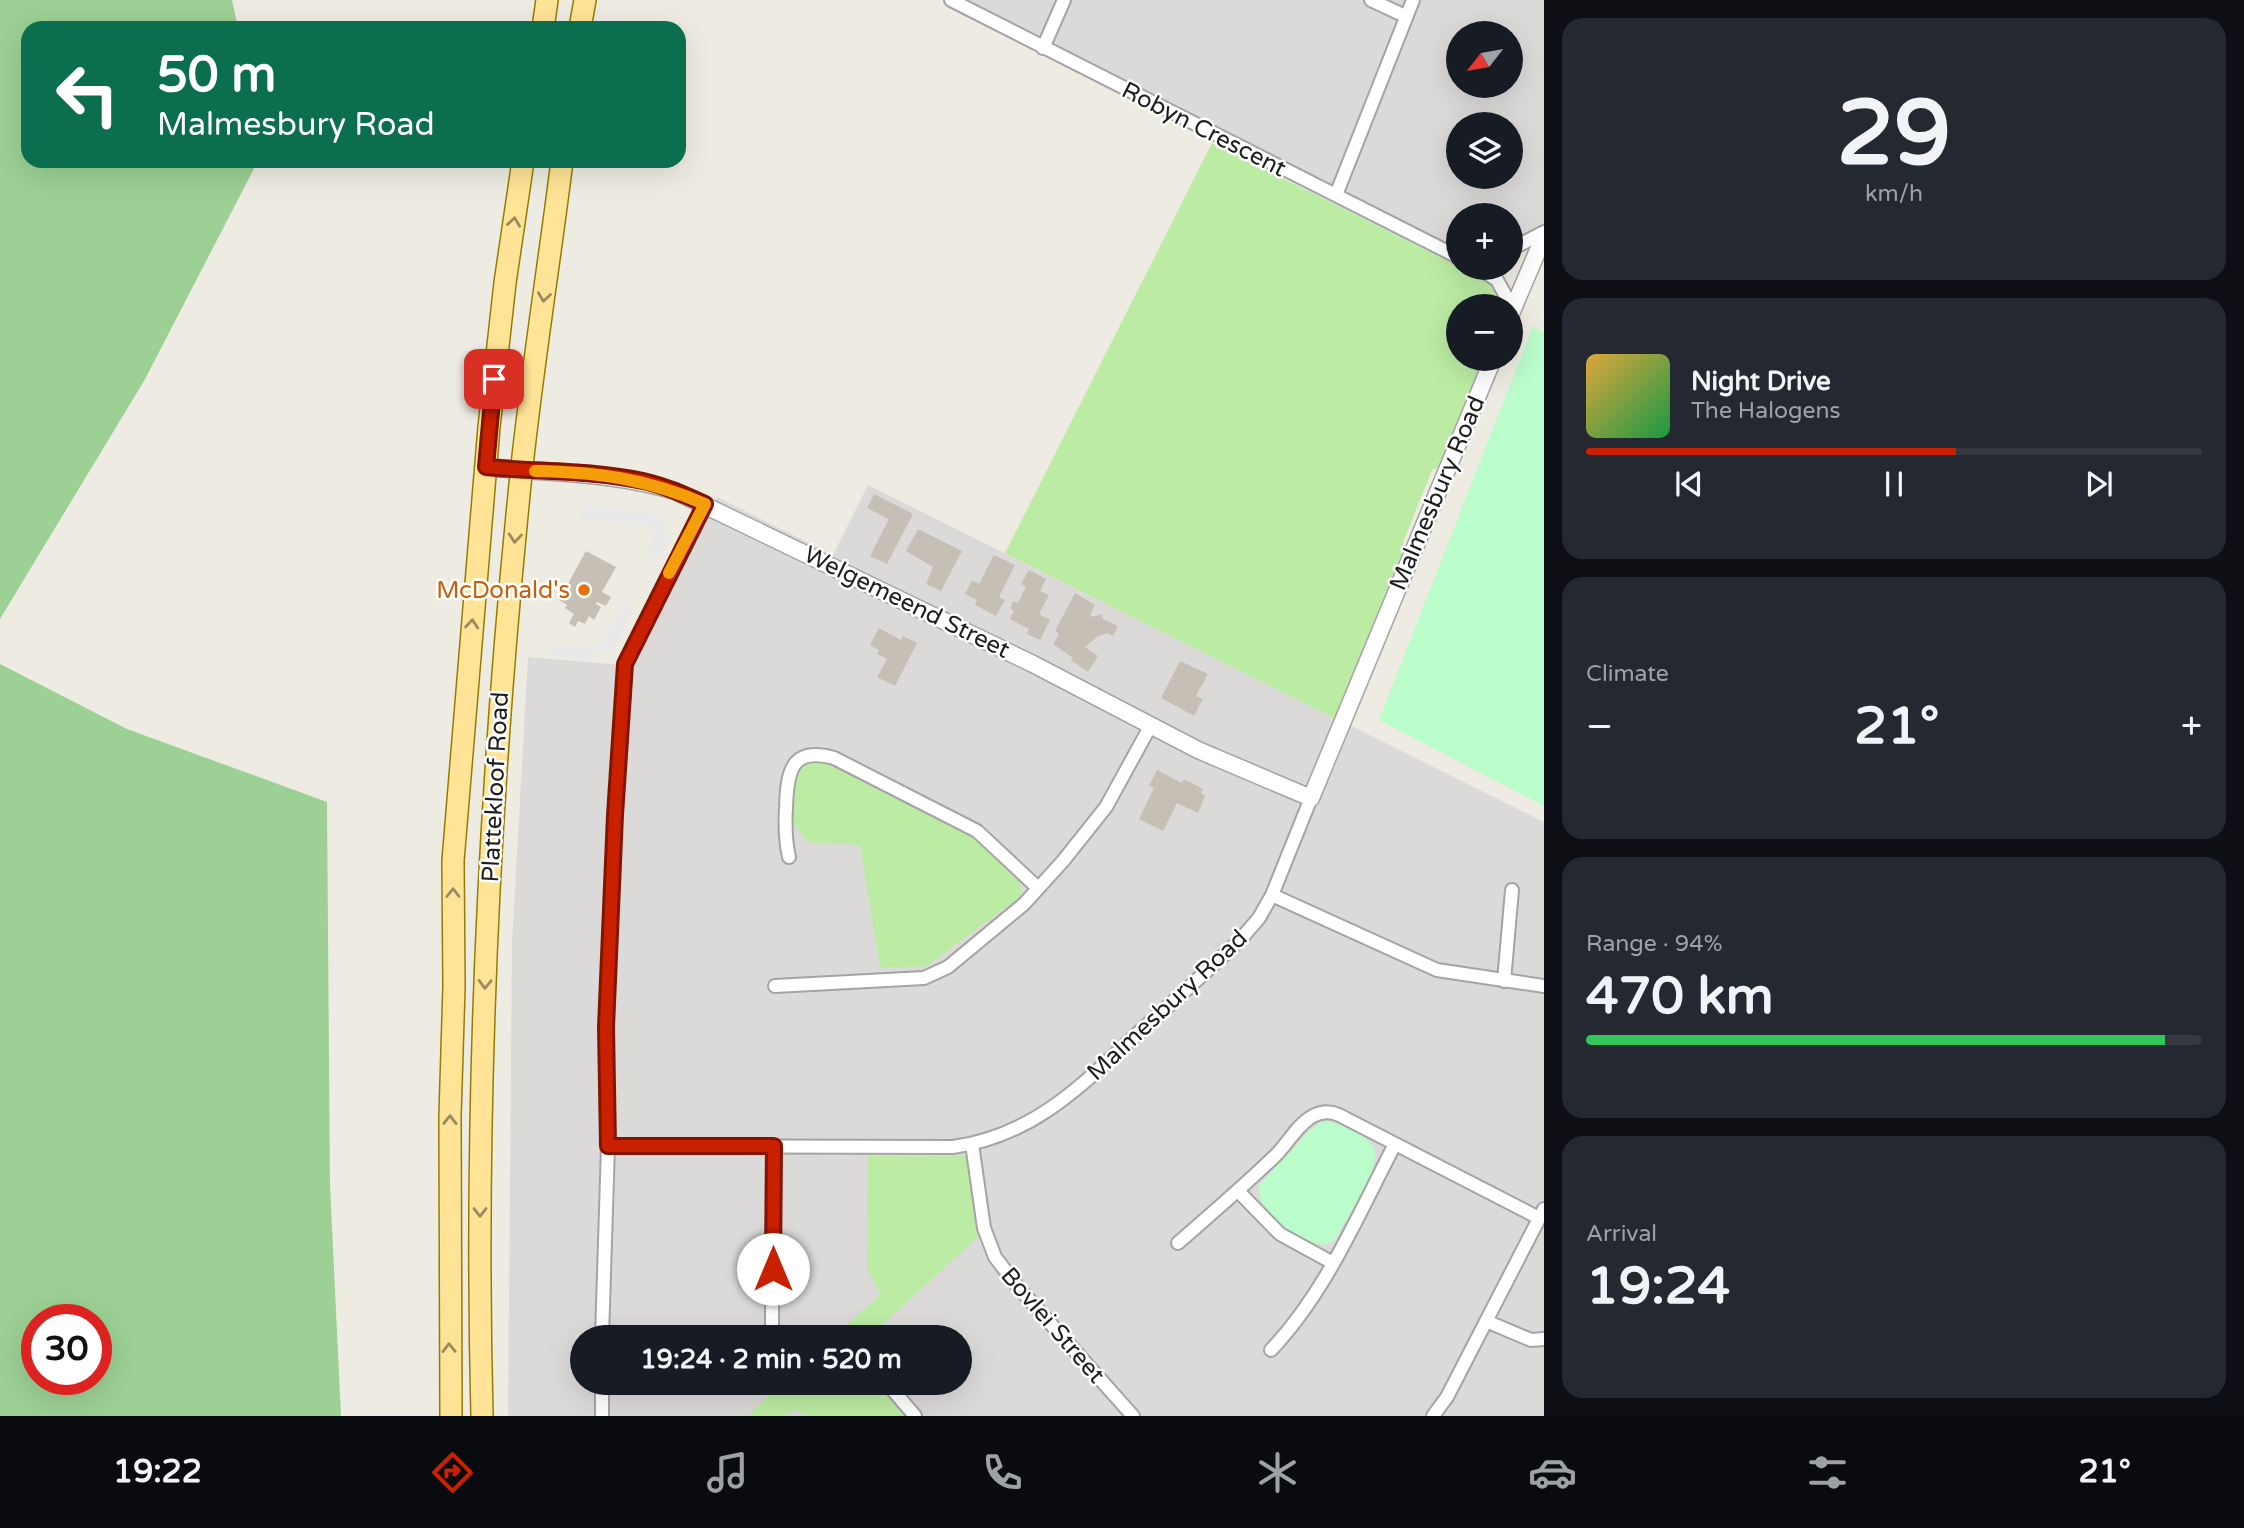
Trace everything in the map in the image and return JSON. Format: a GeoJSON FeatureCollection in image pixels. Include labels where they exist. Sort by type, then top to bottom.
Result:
{"type":"FeatureCollection","features":[{"type":"Feature","properties":{"kind":"main road"},"geometry":{"type":"LineString","coordinates":[[543,21],[547,0]]}},
{"type":"Feature","properties":{"kind":"main road"},"geometry":{"type":"LineString","coordinates":[[581,21],[585,0]]}},
{"type":"Feature","properties":{"kind":"main road","name":"Plattekloof Road"},"geometry":{"type":"LineString","coordinates":[[451,1416],[453,861],[486,467],[505,283],[522,168]]}},
{"type":"Feature","properties":{"kind":"main road","name":"Plattekloof Road"},"geometry":{"type":"LineString","coordinates":[[482,1416],[481,1074],[491,831],[500,696],[521,470],[561,168]]}},
{"type":"Feature","properties":{"kind":"street","name":"Robyn Crescent"},"geometry":{"type":"LineString","coordinates":[[951,0],[1446,251]]}},
{"type":"Feature","properties":{"kind":"street"},"geometry":{"type":"LineString","coordinates":[[1044,48],[1064,0]]}},
{"type":"Feature","properties":{"kind":"street"},"geometry":{"type":"LineString","coordinates":[[1371,0],[1405,16]]}},
{"type":"Feature","properties":{"kind":"street"},"geometry":{"type":"LineString","coordinates":[[1336,195],[1413,0]]}},
{"type":"Feature","properties":{"kind":"street"},"geometry":{"type":"LineString","coordinates":[[1523,244],[1544,234]]}},
{"type":"Feature","properties":{"kind":"street"},"geometry":{"type":"LineString","coordinates":[[1520,294],[1544,234]]}},
{"type":"Feature","properties":{"kind":"street","name":"Malmesbury Road"},"geometry":{"type":"LineString","coordinates":[[608,1146],[953,1147],[972,1144],[1021,1126],[1073,1093],[1240,940],[1259,918],[1272,895],[1488,371]]}},
{"type":"Feature","properties":{"kind":"street","name":"Welgemeend Street"},"geometry":{"type":"LineString","coordinates":[[486,467],[598,474],[645,481],[675,491],[1032,664],[1198,750],[1311,798]]}},
{"type":"Feature","properties":{"kind":"street"},"geometry":{"type":"LineString","coordinates":[[602,1325],[608,1146],[606,1027],[625,664],[705,504]]}},
{"type":"Feature","properties":{"kind":"street"},"geometry":{"type":"LineString","coordinates":[[775,986],[924,978],[937,974],[1024,904],[1063,861],[1106,807],[1151,725]]}},
{"type":"Feature","properties":{"kind":"street"},"geometry":{"type":"LineString","coordinates":[[789,857],[785,840],[786,782],[789,771],[800,759],[820,754],[834,758],[977,831],[1038,888]]}},
{"type":"Feature","properties":{"kind":"street"},"geometry":{"type":"LineString","coordinates":[[1504,981],[1512,890]]}},
{"type":"Feature","properties":{"kind":"street"},"geometry":{"type":"LineString","coordinates":[[1272,895],[1437,970],[1544,986]]}},
{"type":"Feature","properties":{"kind":"street"},"geometry":{"type":"LineString","coordinates":[[1178,1242],[1238,1191],[1306,1122],[1314,1115],[1326,1112],[1339,1115],[1542,1213],[1447,1397],[1433,1416]]}},
{"type":"Feature","properties":{"kind":"street","name":"Bovlei Street"},"geometry":{"type":"LineString","coordinates":[[972,1144],[982,1221],[995,1257],[1018,1287],[1133,1416]]}},
{"type":"Feature","properties":{"kind":"street"},"geometry":{"type":"LineString","coordinates":[[1271,1350],[1292,1328],[1320,1287],[1395,1144]]}},
{"type":"Feature","properties":{"kind":"street"},"geometry":{"type":"LineString","coordinates":[[772,1325],[774,1146]]}},
{"type":"Feature","properties":{"kind":"street"},"geometry":{"type":"LineString","coordinates":[[1238,1191],[1280,1234],[1332,1263]]}},
{"type":"Feature","properties":{"kind":"street"},"geometry":{"type":"LineString","coordinates":[[1486,1321],[1531,1340],[1544,1339]]}},
{"type":"Feature","properties":{"kind":"street"},"geometry":{"type":"LineString","coordinates":[[602,1395],[602,1416]]}},
{"type":"Feature","properties":{"kind":"street"},"geometry":{"type":"LineString","coordinates":[[897,1395],[915,1416]]}},
{"type":"Feature","properties":{"kind":"shaded area"},"geometry":{"type":"Polygon","coordinates":[[[953,0],[1544,0],[1544,231],[1523,242],[1523,203],[1446,203],[1446,249],[953,0]]]}},
{"type":"Feature","properties":{"kind":"shaded area"},"geometry":{"type":"Polygon","coordinates":[[[868,485],[1544,822],[1544,1416],[508,1416],[512,942],[528,657],[634,666],[717,497],[833,555],[868,485]]]}},
{"type":"Feature","properties":{"kind":"shaded area"},"geometry":{"type":"Polygon","coordinates":[[[585,506],[649,513],[666,522],[662,530],[671,539],[659,561],[647,554],[656,530],[646,526],[578,518],[585,506]]]}},
{"type":"Feature","properties":{"kind":"shaded area"},"geometry":{"type":"Polygon","coordinates":[[[627,600],[634,609],[614,650],[605,653],[599,649],[627,600]]]}},
{"type":"Feature","properties":{"kind":"shaded area"},"geometry":{"type":"Polygon","coordinates":[[[553,645],[595,647],[594,660],[548,657],[553,645]]]}},
{"type":"Feature","properties":{"kind":"green space"},"geometry":{"type":"Polygon","coordinates":[[[0,0],[232,0],[236,21],[21,21],[21,168],[254,168],[144,381],[0,619],[0,0]]]}},
{"type":"Feature","properties":{"kind":"green space"},"geometry":{"type":"Polygon","coordinates":[[[1212,143],[1446,260],[1446,280],[1484,280],[1493,289],[1496,294],[1446,294],[1446,371],[1478,371],[1440,466],[1432,470],[1400,550],[1404,557],[1338,720],[1005,553],[1212,143]]]}},
{"type":"Feature","properties":{"kind":"green space"},"geometry":{"type":"Polygon","coordinates":[[[1533,326],[1544,332],[1544,806],[1379,720],[1515,371],[1523,371],[1523,352],[1533,326]]]}},
{"type":"Feature","properties":{"kind":"green space"},"geometry":{"type":"Polygon","coordinates":[[[0,664],[127,729],[327,802],[330,1185],[341,1416],[0,1416],[0,664]]]}},
{"type":"Feature","properties":{"kind":"green space"},"geometry":{"type":"Polygon","coordinates":[[[823,760],[970,834],[1020,880],[1021,896],[927,966],[880,968],[860,845],[807,842],[794,824],[794,777],[804,765],[823,760]]]}},
{"type":"Feature","properties":{"kind":"green space"},"geometry":{"type":"Polygon","coordinates":[[[1327,1121],[1360,1134],[1371,1144],[1375,1157],[1368,1181],[1335,1240],[1321,1244],[1300,1236],[1279,1222],[1263,1204],[1259,1185],[1311,1129],[1327,1121]]]}},
{"type":"Feature","properties":{"kind":"green space"},"geometry":{"type":"Polygon","coordinates":[[[868,1156],[968,1156],[981,1234],[882,1325],[846,1325],[881,1294],[867,1270],[868,1156]]]}},
{"type":"Feature","properties":{"kind":"green space"},"geometry":{"type":"Polygon","coordinates":[[[770,1395],[888,1395],[905,1416],[805,1416],[795,1409],[787,1416],[747,1416],[770,1395]]]}},
{"type":"Feature","properties":{"kind":"building"},"geometry":{"type":"Polygon","coordinates":[[[874,494],[913,514],[887,564],[870,556],[889,519],[867,508],[874,494]]]}},
{"type":"Feature","properties":{"kind":"building"},"geometry":{"type":"Polygon","coordinates":[[[918,529],[962,551],[941,591],[926,584],[933,567],[906,551],[918,529]]]}},
{"type":"Feature","properties":{"kind":"building","name":"McDonald's"},"geometry":{"type":"Polygon","coordinates":[[[586,551],[616,567],[602,592],[611,597],[606,606],[597,602],[601,607],[594,620],[589,616],[585,624],[578,621],[575,627],[569,623],[574,614],[559,600],[586,551]]]}},
{"type":"Feature","properties":{"kind":"building"},"geometry":{"type":"Polygon","coordinates":[[[994,555],[1015,565],[999,597],[1005,600],[996,616],[975,605],[977,600],[965,594],[972,580],[979,584],[994,555]]]}},
{"type":"Feature","properties":{"kind":"building"},"geometry":{"type":"Polygon","coordinates":[[[1029,570],[1046,579],[1040,591],[1049,595],[1039,614],[1050,620],[1040,640],[1027,634],[1029,629],[1010,619],[1014,611],[1010,608],[1013,601],[1018,603],[1026,587],[1021,584],[1029,570]]]}},
{"type":"Feature","properties":{"kind":"building"},"geometry":{"type":"Polygon","coordinates":[[[1075,593],[1095,605],[1090,615],[1093,617],[1101,614],[1103,619],[1118,626],[1113,636],[1107,633],[1098,636],[1085,647],[1098,656],[1088,672],[1053,644],[1059,634],[1055,631],[1075,593]]]}},
{"type":"Feature","properties":{"kind":"building"},"geometry":{"type":"Polygon","coordinates":[[[879,628],[901,640],[903,636],[917,643],[895,686],[877,677],[887,659],[877,654],[879,650],[870,645],[879,628]]]}},
{"type":"Feature","properties":{"kind":"building"},"geometry":{"type":"Polygon","coordinates":[[[1180,661],[1208,674],[1196,696],[1203,699],[1194,716],[1161,698],[1180,661]]]}},
{"type":"Feature","properties":{"kind":"building"},"geometry":{"type":"Polygon","coordinates":[[[1157,770],[1182,783],[1184,779],[1203,789],[1201,793],[1205,796],[1198,813],[1177,803],[1163,831],[1139,819],[1154,788],[1149,786],[1157,770]]]}},
{"type":"Feature","properties":{"kind":"slow traffic"},"geometry":{"type":"LineString","coordinates":[[535,471],[598,474],[645,481],[705,504],[669,573]]}},
{"type":"Feature","properties":{"kind":"place","name":"McDonald's"},"geometry":{"type":"Point","coordinates":[584,590]}},
{"type":"Feature","properties":{"kind":"route"},"geometry":{"type":"LineString","coordinates":[[494,379],[486,467],[598,474],[645,481],[705,504],[625,664],[606,1027],[608,1146],[774,1146],[773,1269]]}}]}
